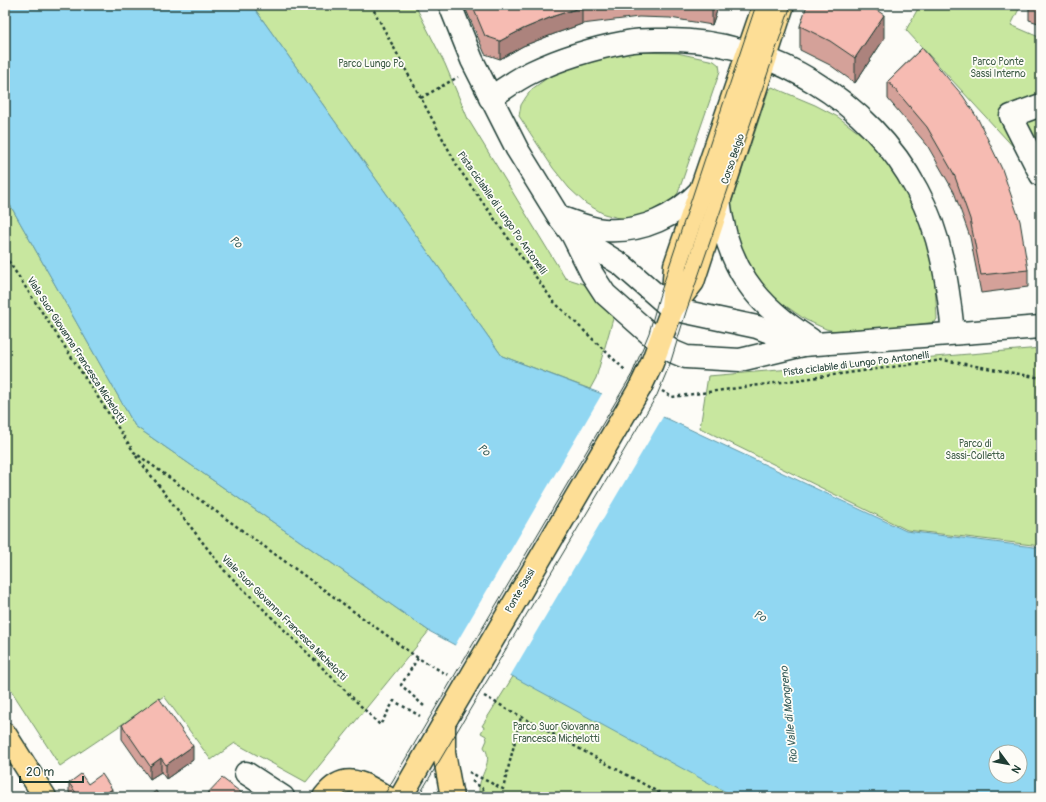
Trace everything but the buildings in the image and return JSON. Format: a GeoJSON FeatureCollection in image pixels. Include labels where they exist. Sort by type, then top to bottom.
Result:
{"type":"FeatureCollection","features":[{"type":"Feature","properties":{"kind":"main road","name":"Corso Belgio"},"geometry":{"type":"LineString","coordinates":[[757,55],[764,5]]}},
{"type":"Feature","properties":{"kind":"main road","name":"Corso Belgio"},"geometry":{"type":"LineString","coordinates":[[642,383],[660,343],[672,309],[693,282],[710,194],[757,55],[783,5]]}},
{"type":"Feature","properties":{"kind":"main road","name":"Ponte Sassi"},"geometry":{"type":"LineString","coordinates":[[401,797],[642,383]]}},
{"type":"Feature","properties":{"kind":"main road"},"geometry":{"type":"LineString","coordinates":[[446,719],[444,754],[452,797]]}},
{"type":"Feature","properties":{"kind":"main road"},"geometry":{"type":"LineString","coordinates":[[5,734],[45,797]]}},
{"type":"Feature","properties":{"kind":"main road"},"geometry":{"type":"LineString","coordinates":[[324,797],[334,786],[347,780],[360,782],[386,797]]}},
{"type":"Feature","properties":{"kind":"street"},"geometry":{"type":"LineString","coordinates":[[450,5],[490,98],[517,149],[566,225],[592,274],[605,294],[660,343],[686,357],[740,360],[810,344],[1041,327]]}},
{"type":"Feature","properties":{"kind":"street"},"geometry":{"type":"LineString","coordinates":[[490,98],[532,73],[583,53],[628,42],[686,40],[726,45],[757,55],[795,72],[848,105],[872,127],[896,156],[918,190],[934,228],[947,280],[953,333]]}},
{"type":"Feature","properties":{"kind":"street"},"geometry":{"type":"LineString","coordinates":[[1041,105],[1011,116],[1041,175]]}},
{"type":"Feature","properties":{"kind":"street"},"geometry":{"type":"LineString","coordinates":[[566,225],[603,230],[633,229],[651,225],[673,214],[692,200],[710,194],[738,271],[749,287],[767,306],[810,344]]}},
{"type":"Feature","properties":{"kind":"street"},"geometry":{"type":"LineString","coordinates":[[566,225],[622,265],[672,309],[757,328],[810,344]]}},
{"type":"Feature","properties":{"kind":"street"},"geometry":{"type":"LineString","coordinates":[[246,774],[283,797]]}},
{"type":"Feature","properties":{"kind":"path","name":"Pista ciclabile di Lungo Po Antonelli"},"geometry":{"type":"LineString","coordinates":[[371,5],[459,169],[553,301],[623,368],[642,383]]}},
{"type":"Feature","properties":{"kind":"path"},"geometry":{"type":"LineString","coordinates":[[421,98],[475,66]]}},
{"type":"Feature","properties":{"kind":"path","name":"Viale Suor Giovanna Francesca Michelotti"},"geometry":{"type":"LineString","coordinates":[[5,256],[134,452],[224,570],[380,725],[394,701],[420,716]]}},
{"type":"Feature","properties":{"kind":"path","name":"Pista ciclabile di Lungo Po Antonelli"},"geometry":{"type":"LineString","coordinates":[[672,397],[943,360],[1041,378]]}},
{"type":"Feature","properties":{"kind":"path","name":"Viale Suor Giovanna Francesca Michelotti"},"geometry":{"type":"LineString","coordinates":[[134,452],[418,658],[401,685],[425,707]]}},
{"type":"Feature","properties":{"kind":"path"},"geometry":{"type":"LineString","coordinates":[[465,769],[504,789],[521,717],[667,797]]}},
{"type":"Feature","properties":{"kind":"path"},"geometry":{"type":"LineString","coordinates":[[471,780],[482,788],[489,797]]}},
{"type":"Feature","properties":{"kind":"green space","name":"Parco Lungo Po"},"geometry":{"type":"Polygon","coordinates":[[[252,5],[415,5],[445,64],[468,119],[565,278],[590,286],[617,305],[596,378],[590,389],[502,356],[252,5]]]}},
{"type":"Feature","properties":{"kind":"green space","name":"Parco Ponte Sassi Interno"},"geometry":{"type":"Polygon","coordinates":[[[920,5],[1021,5],[1011,25],[1041,38],[1041,177],[906,30],[920,5]]]}},
{"type":"Feature","properties":{"kind":"green space"},"geometry":{"type":"Polygon","coordinates":[[[630,52],[677,53],[714,61],[719,65],[720,71],[678,193],[662,209],[633,219],[619,218],[604,214],[585,203],[569,188],[553,168],[519,116],[521,105],[532,89],[550,76],[583,64],[630,52]]]}},
{"type":"Feature","properties":{"kind":"green space"},"geometry":{"type":"Polygon","coordinates":[[[772,87],[815,105],[838,117],[875,145],[901,178],[928,240],[935,283],[937,319],[935,322],[847,334],[826,329],[806,320],[780,302],[755,281],[744,267],[729,210],[768,92],[772,87]]]}},
{"type":"Feature","properties":{"kind":"green space"},"geometry":{"type":"Polygon","coordinates":[[[5,196],[135,426],[429,631],[306,782],[235,743],[211,760],[164,696],[60,766],[5,681],[5,196]]]}},
{"type":"Feature","properties":{"kind":"green space","name":"Parco di Sassi-Colletta"},"geometry":{"type":"Polygon","coordinates":[[[1041,348],[1041,546],[907,530],[700,428],[708,376],[1041,348]]]}},
{"type":"Feature","properties":{"kind":"green space","name":"Parco Suor Giovanna Francesca Michelotti"},"geometry":{"type":"Polygon","coordinates":[[[524,659],[808,797],[480,797],[480,784],[488,759],[484,747],[487,740],[486,736],[481,733],[484,727],[482,726],[524,659]]]}},
{"type":"Feature","properties":{"kind":"water"},"geometry":{"type":"Polygon","coordinates":[[[5,5],[252,5],[502,356],[668,419],[906,531],[1041,548],[1041,797],[735,797],[429,631],[135,426],[5,196],[5,5]]]}},
{"type":"Feature","properties":{"kind":"pier"},"geometry":{"type":"Polygon","coordinates":[[[603,392],[664,415],[509,678],[454,647],[603,392]]]}},
{"type":"Feature","properties":{"kind":"tram line"},"geometry":{"type":"LineString","coordinates":[[383,797],[632,374],[649,333],[659,297],[756,5]]}},
{"type":"Feature","properties":{"kind":"tram line"},"geometry":{"type":"LineString","coordinates":[[418,797],[657,395],[670,364],[686,312],[791,5]]}},
{"type":"Feature","properties":{"kind":"water label","name":"Po"},"geometry":{"type":"Point","coordinates":[236,242]}},
{"type":"Feature","properties":{"kind":"water label","name":"Po"},"geometry":{"type":"Point","coordinates":[484,450]}},
{"type":"Feature","properties":{"kind":"water label","name":"Po"},"geometry":{"type":"Point","coordinates":[760,616]}},
{"type":"Feature","properties":{"kind":"water label","name":"Rio Valle di Mongreno"},"geometry":{"type":"Point","coordinates":[789,715]}}]}
